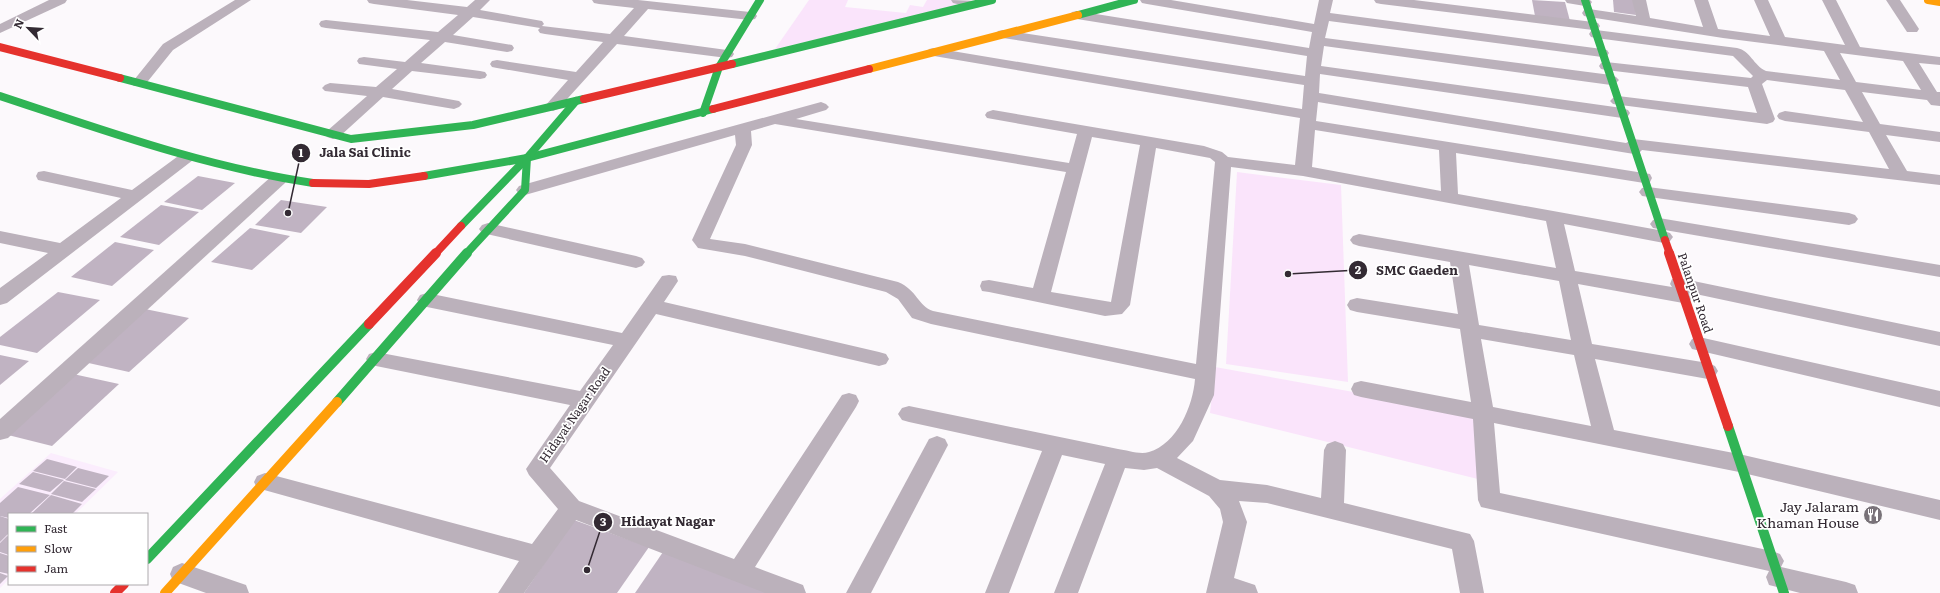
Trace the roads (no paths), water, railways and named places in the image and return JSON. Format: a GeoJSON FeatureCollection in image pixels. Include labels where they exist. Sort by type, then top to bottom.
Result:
{"type":"FeatureCollection","features":[{"type":"Feature","properties":{"kind":"street"},"geometry":{"type":"LineString","coordinates":[[0,29],[60,0]]}},
{"type":"Feature","properties":{"kind":"street"},"geometry":{"type":"LineString","coordinates":[[139,83],[168,47],[244,0]]}},
{"type":"Feature","properties":{"kind":"street"},"geometry":{"type":"LineString","coordinates":[[374,0],[470,12],[541,27],[614,39],[727,54]]}},
{"type":"Feature","properties":{"kind":"street"},"geometry":{"type":"LineString","coordinates":[[333,134],[483,0]]}},
{"type":"Feature","properties":{"kind":"street"},"geometry":{"type":"LineString","coordinates":[[599,0],[750,16]]}},
{"type":"Feature","properties":{"kind":"street"},"geometry":{"type":"LineString","coordinates":[[703,113],[719,67],[760,0]]}},
{"type":"Feature","properties":{"kind":"street"},"geometry":{"type":"LineString","coordinates":[[958,0],[974,4]]}},
{"type":"Feature","properties":{"kind":"street"},"geometry":{"type":"LineString","coordinates":[[0,47],[351,139],[473,125],[719,67],[992,0]]}},
{"type":"Feature","properties":{"kind":"street"},"geometry":{"type":"LineString","coordinates":[[3,100],[187,156],[279,179],[336,185],[394,182],[527,158],[1134,0]]}},
{"type":"Feature","properties":{"kind":"street"},"geometry":{"type":"LineString","coordinates":[[1147,0],[1634,147],[1940,180]]}},
{"type":"Feature","properties":{"kind":"street"},"geometry":{"type":"LineString","coordinates":[[1381,0],[1595,30],[1683,60],[1759,79],[1851,86],[1936,96]]}},
{"type":"Feature","properties":{"kind":"street"},"geometry":{"type":"LineString","coordinates":[[1639,0],[1644,21]]}},
{"type":"Feature","properties":{"kind":"street"},"geometry":{"type":"LineString","coordinates":[[1701,0],[1712,32]]}},
{"type":"Feature","properties":{"kind":"street"},"geometry":{"type":"LineString","coordinates":[[1761,0],[1780,41]]}},
{"type":"Feature","properties":{"kind":"street"},"geometry":{"type":"LineString","coordinates":[[1830,0],[1855,51]]}},
{"type":"Feature","properties":{"kind":"street"},"geometry":{"type":"LineString","coordinates":[[1893,0],[1912,29]]}},
{"type":"Feature","properties":{"kind":"street"},"geometry":{"type":"LineString","coordinates":[[1928,0],[1940,2]]}},
{"type":"Feature","properties":{"kind":"street"},"geometry":{"type":"LineString","coordinates":[[1583,4],[1644,21],[1712,32],[1940,61]]}},
{"type":"Feature","properties":{"kind":"street","name":"Palanpur Road"},"geometry":{"type":"LineString","coordinates":[[1583,4],[1595,30],[1778,577]]}},
{"type":"Feature","properties":{"kind":"street"},"geometry":{"type":"LineString","coordinates":[[553,106],[644,5]]}},
{"type":"Feature","properties":{"kind":"street"},"geometry":{"type":"LineString","coordinates":[[1003,34],[1316,52],[1606,66],[1683,60],[1737,52],[1741,54],[1759,79],[1767,119],[1620,107],[1316,52],[1077,15]]}},
{"type":"Feature","properties":{"kind":"street"},"geometry":{"type":"LineString","coordinates":[[326,24],[442,37],[507,48]]}},
{"type":"Feature","properties":{"kind":"street"},"geometry":{"type":"LineString","coordinates":[[1829,47],[1901,175]]}},
{"type":"Feature","properties":{"kind":"street"},"geometry":{"type":"LineString","coordinates":[[934,52],[1316,52],[1606,66]]}},
{"type":"Feature","properties":{"kind":"street"},"geometry":{"type":"LineString","coordinates":[[1316,52],[1447,146],[1646,185],[1849,219]]}},
{"type":"Feature","properties":{"kind":"street"},"geometry":{"type":"LineString","coordinates":[[1303,171],[1316,52]]}},
{"type":"Feature","properties":{"kind":"street"},"geometry":{"type":"LineString","coordinates":[[1908,57],[1936,96],[1940,109]]}},
{"type":"Feature","properties":{"kind":"street"},"geometry":{"type":"LineString","coordinates":[[364,61],[410,65],[480,75]]}},
{"type":"Feature","properties":{"kind":"street"},"geometry":{"type":"LineString","coordinates":[[497,64],[580,77]]}},
{"type":"Feature","properties":{"kind":"street"},"geometry":{"type":"LineString","coordinates":[[330,88],[380,92],[454,104]]}},
{"type":"Feature","properties":{"kind":"street"},"geometry":{"type":"LineString","coordinates":[[148,558],[527,158],[576,100]]}},
{"type":"Feature","properties":{"kind":"street"},"geometry":{"type":"LineString","coordinates":[[165,593],[376,360],[488,229],[525,190],[821,107]]}},
{"type":"Feature","properties":{"kind":"street"},"geometry":{"type":"LineString","coordinates":[[993,116],[1204,151],[1216,155],[1223,161],[1303,171],[1554,217],[1940,271]]}},
{"type":"Feature","properties":{"kind":"street"},"geometry":{"type":"LineString","coordinates":[[1785,116],[1940,137]]}},
{"type":"Feature","properties":{"kind":"street"},"geometry":{"type":"LineString","coordinates":[[774,120],[1076,169]]}},
{"type":"Feature","properties":{"kind":"street"},"geometry":{"type":"LineString","coordinates":[[743,128],[744,145],[701,240],[704,244],[745,250],[902,290],[911,299],[919,313],[931,317],[1206,374]]}},
{"type":"Feature","properties":{"kind":"street"},"geometry":{"type":"LineString","coordinates":[[1041,295],[1086,131]]}},
{"type":"Feature","properties":{"kind":"street"},"geometry":{"type":"LineString","coordinates":[[989,286],[1041,295],[1105,309],[1115,308],[1120,305],[1149,142]]}},
{"type":"Feature","properties":{"kind":"street"},"geometry":{"type":"LineString","coordinates":[[1447,146],[1450,198]]}},
{"type":"Feature","properties":{"kind":"street"},"geometry":{"type":"LineString","coordinates":[[0,298],[187,156]]}},
{"type":"Feature","properties":{"kind":"street"},"geometry":{"type":"LineString","coordinates":[[525,190],[527,158]]}},
{"type":"Feature","properties":{"kind":"street"},"geometry":{"type":"LineString","coordinates":[[909,414],[1118,458],[1151,461],[1168,454],[1182,441],[1196,418],[1204,395],[1223,161]]}},
{"type":"Feature","properties":{"kind":"street"},"geometry":{"type":"LineString","coordinates":[[44,176],[135,196]]}},
{"type":"Feature","properties":{"kind":"street"},"geometry":{"type":"LineString","coordinates":[[0,432],[279,179]]}},
{"type":"Feature","properties":{"kind":"street"},"geometry":{"type":"LineString","coordinates":[[1554,217],[1583,350],[1605,437]]}},
{"type":"Feature","properties":{"kind":"street"},"geometry":{"type":"LineString","coordinates":[[488,229],[636,262]]}},
{"type":"Feature","properties":{"kind":"street"},"geometry":{"type":"LineString","coordinates":[[0,237],[63,250]]}},
{"type":"Feature","properties":{"kind":"street"},"geometry":{"type":"LineString","coordinates":[[1359,240],[1567,277],[1681,290],[1940,339]]}},
{"type":"Feature","properties":{"kind":"street"},"geometry":{"type":"LineString","coordinates":[[1459,259],[1483,412],[1490,500],[1778,577],[1846,593]]}},
{"type":"Feature","properties":{"kind":"street","name":"Hidayat Nagar Road"},"geometry":{"type":"LineString","coordinates":[[669,281],[537,469],[571,508],[794,593]]}},
{"type":"Feature","properties":{"kind":"street"},"geometry":{"type":"LineString","coordinates":[[427,300],[627,341]]}},
{"type":"Feature","properties":{"kind":"street"},"geometry":{"type":"LineString","coordinates":[[1357,305],[1469,326],[1583,350],[1708,371]]}},
{"type":"Feature","properties":{"kind":"street"},"geometry":{"type":"LineString","coordinates":[[651,306],[879,359]]}},
{"type":"Feature","properties":{"kind":"street"},"geometry":{"type":"LineString","coordinates":[[1699,344],[1940,399]]}},
{"type":"Feature","properties":{"kind":"street"},"geometry":{"type":"LineString","coordinates":[[376,360],[584,400]]}},
{"type":"Feature","properties":{"kind":"street"},"geometry":{"type":"LineString","coordinates":[[1361,388],[1739,463],[1940,510]]}},
{"type":"Feature","properties":{"kind":"street"},"geometry":{"type":"LineString","coordinates":[[739,572],[849,401]]}},
{"type":"Feature","properties":{"kind":"street"},"geometry":{"type":"LineString","coordinates":[[858,593],[937,445]]}},
{"type":"Feature","properties":{"kind":"street"},"geometry":{"type":"LineString","coordinates":[[997,593],[1055,445]]}},
{"type":"Feature","properties":{"kind":"street"},"geometry":{"type":"LineString","coordinates":[[1332,510],[1335,450]]}},
{"type":"Feature","properties":{"kind":"street"},"geometry":{"type":"LineString","coordinates":[[1066,593],[1118,458]]}},
{"type":"Feature","properties":{"kind":"street"},"geometry":{"type":"LineString","coordinates":[[1157,458],[1217,489],[1267,494],[1462,541],[1472,593]]}},
{"type":"Feature","properties":{"kind":"street"},"geometry":{"type":"LineString","coordinates":[[265,482],[536,555]]}},
{"type":"Feature","properties":{"kind":"street"},"geometry":{"type":"LineString","coordinates":[[1217,489],[1230,506],[1235,522],[1219,589],[1246,593]]}},
{"type":"Feature","properties":{"kind":"street"},"geometry":{"type":"LineString","coordinates":[[510,593],[571,508]]}},
{"type":"Feature","properties":{"kind":"street"},"geometry":{"type":"LineString","coordinates":[[182,574],[237,593]]}},
{"type":"Feature","properties":{"kind":"street"},"geometry":{"type":"LineString","coordinates":[[115,593],[123,585]]}},
{"type":"Feature","properties":{"kind":"place","name":"Jala Sai Clinic"},"geometry":{"type":"Point","coordinates":[288,213]}},
{"type":"Feature","properties":{"kind":"place","name":"SMC Gaeden"},"geometry":{"type":"Point","coordinates":[1288,274]}},
{"type":"Feature","properties":{"kind":"place","name":"Jay Jalaram Khaman House"},"geometry":{"type":"Point","coordinates":[1873,515]}},
{"type":"Feature","properties":{"kind":"place","name":"Hidayat Nagar"},"geometry":{"type":"Point","coordinates":[587,570]}}]}
